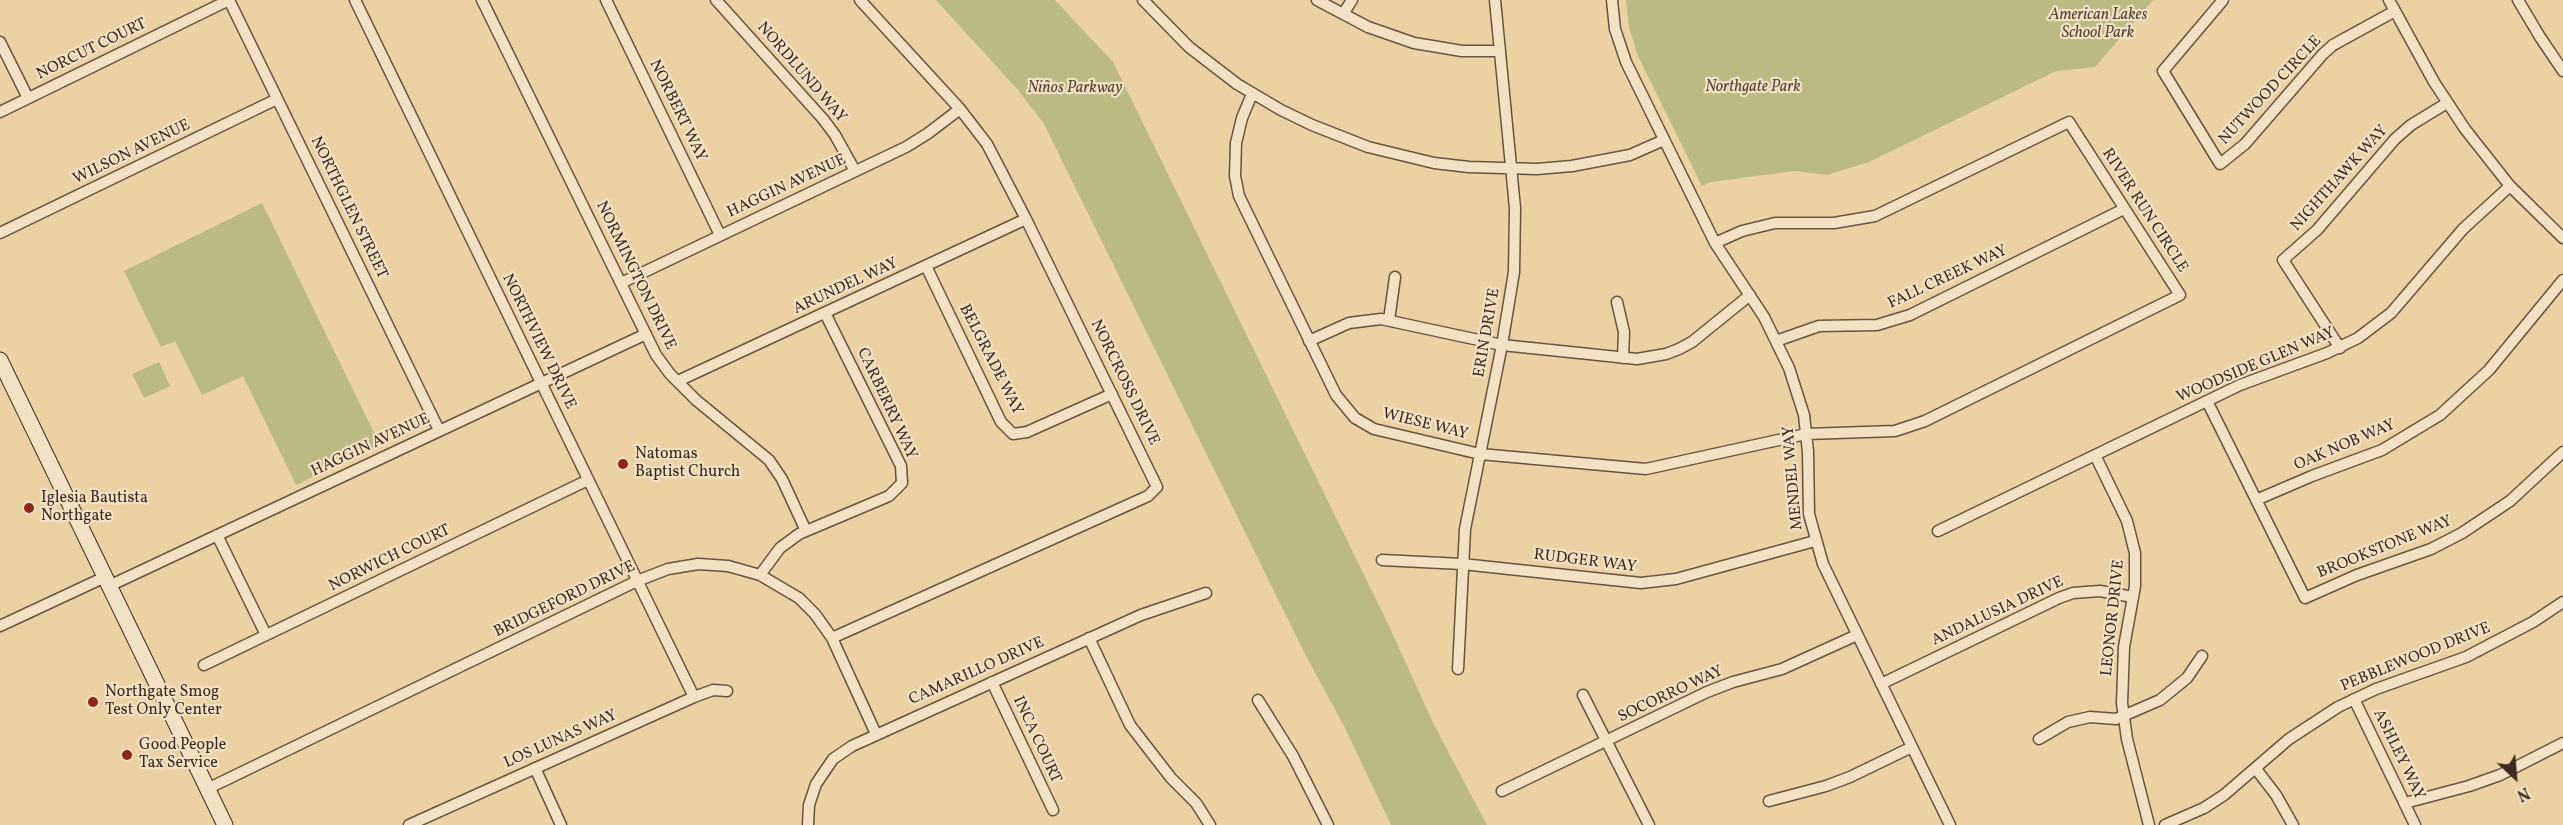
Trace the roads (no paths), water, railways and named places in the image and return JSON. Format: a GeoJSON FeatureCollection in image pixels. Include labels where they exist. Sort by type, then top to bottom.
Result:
{"type":"FeatureCollection","features":[{"type":"Feature","properties":{"kind":"main road"},"geometry":{"type":"LineString","coordinates":[[0,360],[225,825]]}},
{"type":"Feature","properties":{"kind":"street","name":"NORCUT COURT"},"geometry":{"type":"LineString","coordinates":[[0,112],[229,0]]}},
{"type":"Feature","properties":{"kind":"street","name":"NORTHGLEN STREET"},"geometry":{"type":"LineString","coordinates":[[229,0],[439,430]]}},
{"type":"Feature","properties":{"kind":"street","name":"NORTHVIEW DRIVE"},"geometry":{"type":"LineString","coordinates":[[355,0],[693,697]]}},
{"type":"Feature","properties":{"kind":"street","name":"NORMINGTON DRIVE"},"geometry":{"type":"LineString","coordinates":[[482,0],[656,355],[696,400],[769,460],[782,479],[806,531]]}},
{"type":"Feature","properties":{"kind":"street","name":"NORBERT WAY"},"geometry":{"type":"LineString","coordinates":[[606,0],[720,235]]}},
{"type":"Feature","properties":{"kind":"street","name":"NORDLUND WAY"},"geometry":{"type":"LineString","coordinates":[[716,0],[823,119],[835,135],[855,171]]}},
{"type":"Feature","properties":{"kind":"street","name":"NORCROSS DRIVE"},"geometry":{"type":"LineString","coordinates":[[832,638],[1148,496],[1157,487],[1153,474],[993,154],[960,109],[860,0]]}},
{"type":"Feature","properties":{"kind":"street"},"geometry":{"type":"LineString","coordinates":[[1143,0],[1190,47],[1252,94],[1312,126],[1368,147],[1434,163],[1511,169],[1572,166],[1606,160],[1630,155],[1664,140]]}},
{"type":"Feature","properties":{"kind":"street"},"geometry":{"type":"LineString","coordinates":[[1317,0],[1368,27],[1414,43],[1462,51],[1500,51]]}},
{"type":"Feature","properties":{"kind":"street"},"geometry":{"type":"LineString","coordinates":[[1343,14],[1352,0]]}},
{"type":"Feature","properties":{"kind":"street","name":"ERIN DRIVE"},"geometry":{"type":"LineString","coordinates":[[1458,669],[1465,530],[1502,345],[1515,261],[1515,208],[1495,0]]}},
{"type":"Feature","properties":{"kind":"street","name":"MENDEL WAY"},"geometry":{"type":"LineString","coordinates":[[1612,0],[1620,46],[1664,140],[1715,243],[1750,295],[1776,341],[1795,384],[1806,434],[1807,491],[1815,541],[1825,569],[1950,825]]}},
{"type":"Feature","properties":{"kind":"street","name":"NUTWOOD CIRCLE"},"geometry":{"type":"LineString","coordinates":[[2223,0],[2163,71],[2220,164],[2245,144],[2333,45],[2395,11]]}},
{"type":"Feature","properties":{"kind":"street"},"geometry":{"type":"LineString","coordinates":[[2389,0],[2447,103],[2465,129],[2510,186],[2563,238]]}},
{"type":"Feature","properties":{"kind":"street"},"geometry":{"type":"LineString","coordinates":[[2518,0],[2563,71]]}},
{"type":"Feature","properties":{"kind":"street"},"geometry":{"type":"LineString","coordinates":[[0,42],[28,98]]}},
{"type":"Feature","properties":{"kind":"street","name":"WIESE WAY"},"geometry":{"type":"LineString","coordinates":[[1252,94],[1242,118],[1236,144],[1236,176],[1239,196],[1336,395],[1350,412],[1367,426],[1388,434],[1480,454],[1646,469],[1806,434]]}},
{"type":"Feature","properties":{"kind":"street","name":"WILSON AVENUE"},"geometry":{"type":"LineString","coordinates":[[0,233],[277,99]]}},
{"type":"Feature","properties":{"kind":"street","name":"NIGHTHAWK WAY"},"geometry":{"type":"LineString","coordinates":[[2340,348],[2283,260],[2317,230],[2395,139],[2411,125],[2447,103]]}},
{"type":"Feature","properties":{"kind":"street","name":"HAGGIN AVENUE"},"geometry":{"type":"LineString","coordinates":[[621,283],[855,171],[927,134],[960,109]]}},
{"type":"Feature","properties":{"kind":"street","name":"RIVER RUN CIRCLE"},"geometry":{"type":"LineString","coordinates":[[1715,243],[1742,231],[1775,223],[1834,223],[1875,216],[2069,122],[2180,295],[1910,427],[1880,433],[1806,434]]}},
{"type":"Feature","properties":{"kind":"street","name":"WOODSIDE GLEN WAY"},"geometry":{"type":"LineString","coordinates":[[1938,531],[2207,401],[2276,371],[2340,348],[2358,338],[2391,313],[2463,229],[2510,186]]}},
{"type":"Feature","properties":{"kind":"street","name":"FALL CREEK WAY"},"geometry":{"type":"LineString","coordinates":[[1776,341],[1819,326],[1877,325],[1902,318],[2124,209]]}},
{"type":"Feature","properties":{"kind":"street","name":"ARUNDEL WAY"},"geometry":{"type":"LineString","coordinates":[[678,381],[1026,219]]}},
{"type":"Feature","properties":{"kind":"street","name":"BELGRADE WAY"},"geometry":{"type":"LineString","coordinates":[[926,266],[1002,422],[1013,434],[1027,432],[1112,394]]}},
{"type":"Feature","properties":{"kind":"street"},"geometry":{"type":"LineString","coordinates":[[1389,320],[1395,277]]}},
{"type":"Feature","properties":{"kind":"street","name":"OAK NOB WAY"},"geometry":{"type":"LineString","coordinates":[[2256,500],[2382,450],[2440,415],[2488,370],[2563,280]]}},
{"type":"Feature","properties":{"kind":"street"},"geometry":{"type":"LineString","coordinates":[[1309,341],[1349,323],[1389,320],[1502,345],[1623,358],[1652,357],[1679,349],[1692,342],[1750,295]]}},
{"type":"Feature","properties":{"kind":"street"},"geometry":{"type":"LineString","coordinates":[[1617,302],[1622,319],[1623,358]]}},
{"type":"Feature","properties":{"kind":"street","name":"CARBERRY WAY"},"geometry":{"type":"LineString","coordinates":[[760,575],[780,548],[806,531],[889,496],[902,483],[901,466],[825,313]]}},
{"type":"Feature","properties":{"kind":"street","name":"HAGGIN AVENUE"},"geometry":{"type":"LineString","coordinates":[[0,626],[217,535],[646,334]]}},
{"type":"Feature","properties":{"kind":"street","name":"BROOKSTONE WAY"},"geometry":{"type":"LineString","coordinates":[[2207,401],[2305,598],[2349,579],[2422,553],[2462,533],[2510,501],[2563,452]]}},
{"type":"Feature","properties":{"kind":"street","name":"LEONOR DRIVE"},"geometry":{"type":"LineString","coordinates":[[2095,455],[2127,520],[2133,540],[2136,573],[2122,675],[2123,716],[2149,825]]}},
{"type":"Feature","properties":{"kind":"street","name":"NORWICH COURT"},"geometry":{"type":"LineString","coordinates":[[204,665],[588,480]]}},
{"type":"Feature","properties":{"kind":"street"},"geometry":{"type":"LineString","coordinates":[[217,535],[266,635]]}},
{"type":"Feature","properties":{"kind":"street","name":"RUDGER WAY"},"geometry":{"type":"LineString","coordinates":[[1382,560],[1462,564],[1641,584],[1676,579],[1815,541]]}},
{"type":"Feature","properties":{"kind":"street","name":"BRIDGEFORD DRIVE"},"geometry":{"type":"LineString","coordinates":[[207,789],[638,581],[668,569],[698,564],[728,566],[760,575],[799,598],[815,614],[832,638],[876,734]]}},
{"type":"Feature","properties":{"kind":"street","name":"ANDALUSIA DRIVE"},"geometry":{"type":"LineString","coordinates":[[1881,684],[2073,593],[2100,591],[2133,597]]}},
{"type":"Feature","properties":{"kind":"street","name":"CAMARILLO DRIVE"},"geometry":{"type":"LineString","coordinates":[[807,825],[807,813],[813,791],[824,771],[839,754],[876,734],[1089,638],[1163,606],[1206,593]]}},
{"type":"Feature","properties":{"kind":"street","name":"PEBBLEWOOD DRIVE"},"geometry":{"type":"LineString","coordinates":[[2165,825],[2204,808],[2237,786],[2308,725],[2354,699],[2466,657],[2524,627],[2563,602]]}},
{"type":"Feature","properties":{"kind":"street","name":"SOCORRO WAY"},"geometry":{"type":"LineString","coordinates":[[1502,791],[1707,692],[1733,682],[1782,669],[1857,635]]}},
{"type":"Feature","properties":{"kind":"street"},"geometry":{"type":"LineString","coordinates":[[1089,638],[1130,725],[1171,778],[1196,803],[1210,825]]}},
{"type":"Feature","properties":{"kind":"street"},"geometry":{"type":"LineString","coordinates":[[2038,739],[2068,722],[2090,717],[2116,719],[2166,696],[2187,678],[2202,656]]}},
{"type":"Feature","properties":{"kind":"street","name":"INCA COURT"},"geometry":{"type":"LineString","coordinates":[[993,682],[1053,810]]}},
{"type":"Feature","properties":{"kind":"street","name":"LOS LUNAS WAY"},"geometry":{"type":"LineString","coordinates":[[409,825],[693,697],[713,690],[728,691]]}},
{"type":"Feature","properties":{"kind":"street"},"geometry":{"type":"LineString","coordinates":[[1582,695],[1608,741],[1649,825]]}},
{"type":"Feature","properties":{"kind":"street","name":"ASHLEY WAY"},"geometry":{"type":"LineString","coordinates":[[2354,699],[2415,825]]}},
{"type":"Feature","properties":{"kind":"street"},"geometry":{"type":"LineString","coordinates":[[1258,700],[1293,756],[1328,825]]}},
{"type":"Feature","properties":{"kind":"street"},"geometry":{"type":"LineString","coordinates":[[2405,803],[2500,775],[2563,743]]}},
{"type":"Feature","properties":{"kind":"street"},"geometry":{"type":"LineString","coordinates":[[1769,801],[1850,777],[1912,747]]}},
{"type":"Feature","properties":{"kind":"street"},"geometry":{"type":"LineString","coordinates":[[535,768],[561,825]]}},
{"type":"Feature","properties":{"kind":"street"},"geometry":{"type":"LineString","coordinates":[[2256,769],[2276,795],[2293,825]]}},
{"type":"Feature","properties":{"kind":"place","name":"Natomas Baptist Church"},"geometry":{"type":"Point","coordinates":[623,464]}},
{"type":"Feature","properties":{"kind":"place","name":"Iglesia Bautista Northgate"},"geometry":{"type":"Point","coordinates":[29,508]}},
{"type":"Feature","properties":{"kind":"place","name":"Northgate Smog Test Only Center"},"geometry":{"type":"Point","coordinates":[93,702]}},
{"type":"Feature","properties":{"kind":"place","name":"Good People Tax Service"},"geometry":{"type":"Point","coordinates":[127,755]}},
{"type":"Feature","properties":{"kind":"park label","name":"American Lakes School Park"},"geometry":{"type":"Point","coordinates":[2098,25]}},
{"type":"Feature","properties":{"kind":"park label","name":"Northgate Park"},"geometry":{"type":"Point","coordinates":[1753,88]}},
{"type":"Feature","properties":{"kind":"park label","name":"Niños Parkway"},"geometry":{"type":"Point","coordinates":[1075,89]}}]}
